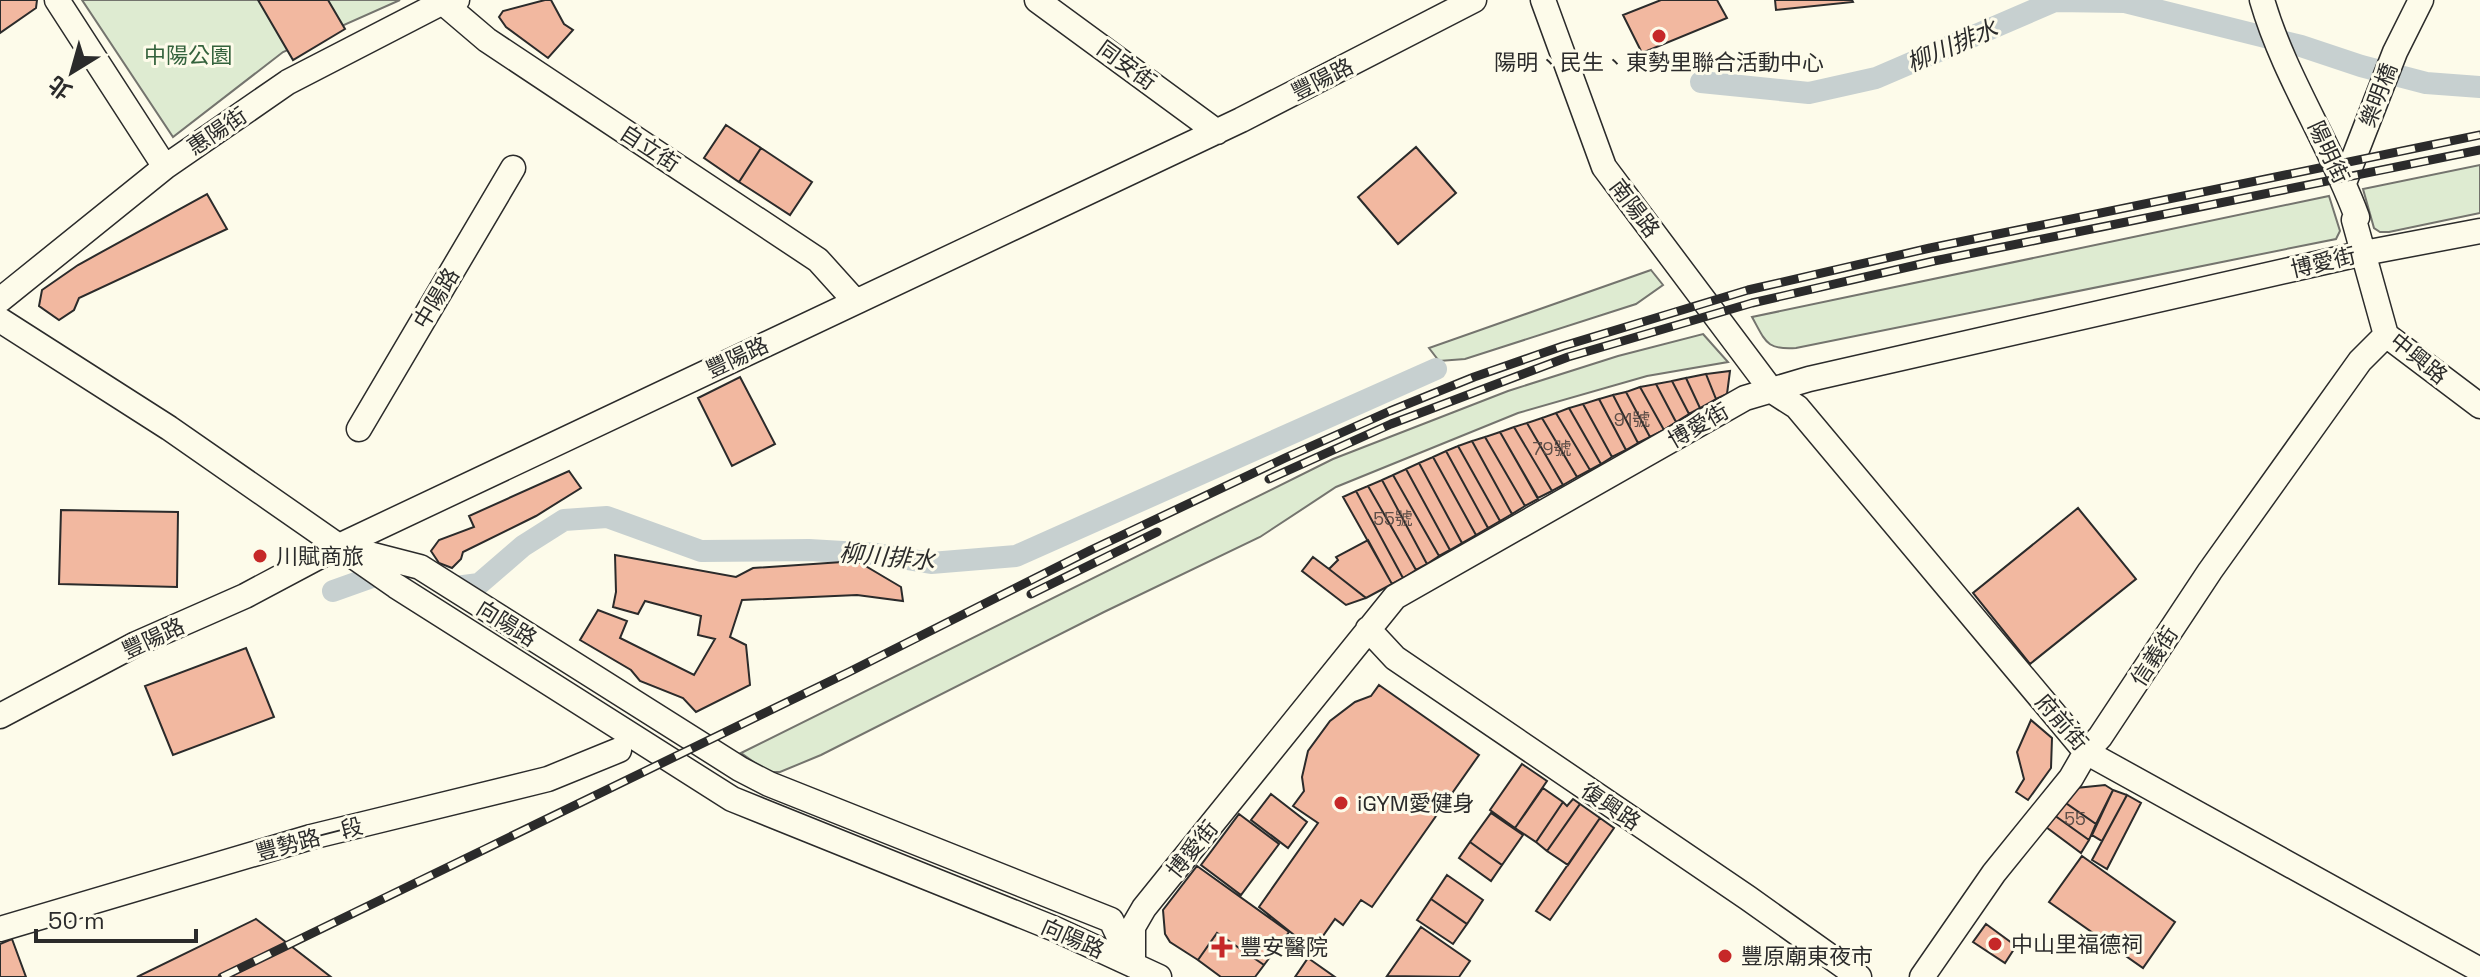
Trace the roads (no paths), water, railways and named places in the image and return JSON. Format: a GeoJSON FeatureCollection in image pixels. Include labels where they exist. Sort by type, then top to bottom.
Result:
{"type":"FeatureCollection","features":[{"type":"Feature","properties":{"kind":"street"},"geometry":{"type":"LineString","coordinates":[[57,0],[165,167]]}},
{"type":"Feature","properties":{"kind":"street","name":"同安街"},"geometry":{"type":"LineString","coordinates":[[1037,0],[1217,132]]}},
{"type":"Feature","properties":{"kind":"street","name":"豐陽路"},"geometry":{"type":"LineString","coordinates":[[0,716],[136,644],[245,596],[339,546],[1217,132],[1474,0]]}},
{"type":"Feature","properties":{"kind":"street","name":"南陽路"},"geometry":{"type":"LineString","coordinates":[[1543,0],[1604,167],[1772,391]]}},
{"type":"Feature","properties":{"kind":"street","name":"樂明橋"},"geometry":{"type":"LineString","coordinates":[[2344,183],[2380,86],[2421,0]]}},
{"type":"Feature","properties":{"kind":"street","name":"惠陽街"},"geometry":{"type":"LineString","coordinates":[[0,300],[165,167],[288,82],[445,1]]}},
{"type":"Feature","properties":{"kind":"street","name":"自立街"},"geometry":{"type":"LineString","coordinates":[[445,1],[487,40],[818,260],[855,301]]}},
{"type":"Feature","properties":{"kind":"street","name":"陽明街"},"geometry":{"type":"LineString","coordinates":[[2265,10],[2281,54],[2344,183],[2357,217],[2354,220],[2364,253]]}},
{"type":"Feature","properties":{"kind":"street","name":"中陽路"},"geometry":{"type":"LineString","coordinates":[[359,429],[513,168]]}},
{"type":"Feature","properties":{"kind":"street","name":"博愛街"},"geometry":{"type":"LineString","coordinates":[[1128,971],[1133,927],[1144,908],[1395,597],[1745,398],[1809,379],[2364,253],[2480,231]]}},
{"type":"Feature","properties":{"kind":"street","name":"中興路"},"geometry":{"type":"LineString","coordinates":[[2364,253],[2386,335],[2480,406]]}},
{"type":"Feature","properties":{"kind":"street","name":"向陽路"},"geometry":{"type":"LineString","coordinates":[[0,320],[169,428],[396,586],[732,799],[1055,929],[1128,971]]}},
{"type":"Feature","properties":{"kind":"street","name":"信義街"},"geometry":{"type":"LineString","coordinates":[[1922,977],[1994,873],[2071,778],[2210,571],[2360,361],[2386,335]]}},
{"type":"Feature","properties":{"kind":"street","name":"府前街"},"geometry":{"type":"LineString","coordinates":[[1772,391],[1797,407],[2086,752],[2480,970]]}},
{"type":"Feature","properties":{"kind":"street","name":"向陽路"},"geometry":{"type":"LineString","coordinates":[[339,546],[420,567],[740,769],[769,784],[1111,920],[1128,971]]}},
{"type":"Feature","properties":{"kind":"street","name":"復興路"},"geometry":{"type":"LineString","coordinates":[[1368,629],[1395,658],[1859,977]]}},
{"type":"Feature","properties":{"kind":"street","name":"豐勢路一段"},"geometry":{"type":"LineString","coordinates":[[0,929],[311,837],[548,779],[619,750]]}},
{"type":"Feature","properties":{"kind":"street"},"geometry":{"type":"LineString","coordinates":[[1128,971],[1159,977]]}},
{"type":"Feature","properties":{"kind":"waterway","name":"柳川排水"},"geometry":{"type":"LineString","coordinates":[[1701,82],[1809,93],[1876,78],[2055,1],[2125,2],[2301,46],[2426,83],[2480,87]]}},
{"type":"Feature","properties":{"kind":"waterway","name":"柳川排水"},"geometry":{"type":"LineString","coordinates":[[443,581],[456,587],[479,584],[523,546],[564,520],[607,517],[701,551],[809,550],[877,554],[931,563],[1016,556],[1436,369]]}},
{"type":"Feature","properties":{"kind":"waterway","name":"柳川排水"},"geometry":{"type":"LineString","coordinates":[[333,591],[392,570]]}},
{"type":"Feature","properties":{"kind":"railway"},"geometry":{"type":"LineString","coordinates":[[222,977],[849,672],[1091,550],[1285,458],[1474,377],[1563,346],[1748,290],[1930,248],[2480,135]]}},
{"type":"Feature","properties":{"kind":"railway"},"geometry":{"type":"LineString","coordinates":[[1269,479],[1391,424],[1568,357],[1752,303],[1934,261],[2480,150]]}},
{"type":"Feature","properties":{"kind":"railway"},"geometry":{"type":"LineString","coordinates":[[1031,594],[1157,532]]}},
{"type":"Feature","properties":{"kind":"place","name":"陽明、民生、東勢里聯合活動中心"},"geometry":{"type":"Point","coordinates":[1659,36]}},
{"type":"Feature","properties":{"kind":"place","name":"川賦商旅"},"geometry":{"type":"Point","coordinates":[260,556]}},
{"type":"Feature","properties":{"kind":"place","name":"iGYM愛健身"},"geometry":{"type":"Point","coordinates":[1341,803]}},
{"type":"Feature","properties":{"kind":"place","name":"中山里福德祠"},"geometry":{"type":"Point","coordinates":[1995,944]}},
{"type":"Feature","properties":{"kind":"place","name":"豐安醫院"},"geometry":{"type":"Point","coordinates":[1222,947]}},
{"type":"Feature","properties":{"kind":"place","name":"豐原廟東夜市"},"geometry":{"type":"Point","coordinates":[1725,956]}},
{"type":"Feature","properties":{"kind":"park label","name":"中陽公園"},"geometry":{"type":"Point","coordinates":[188,55]}}]}
